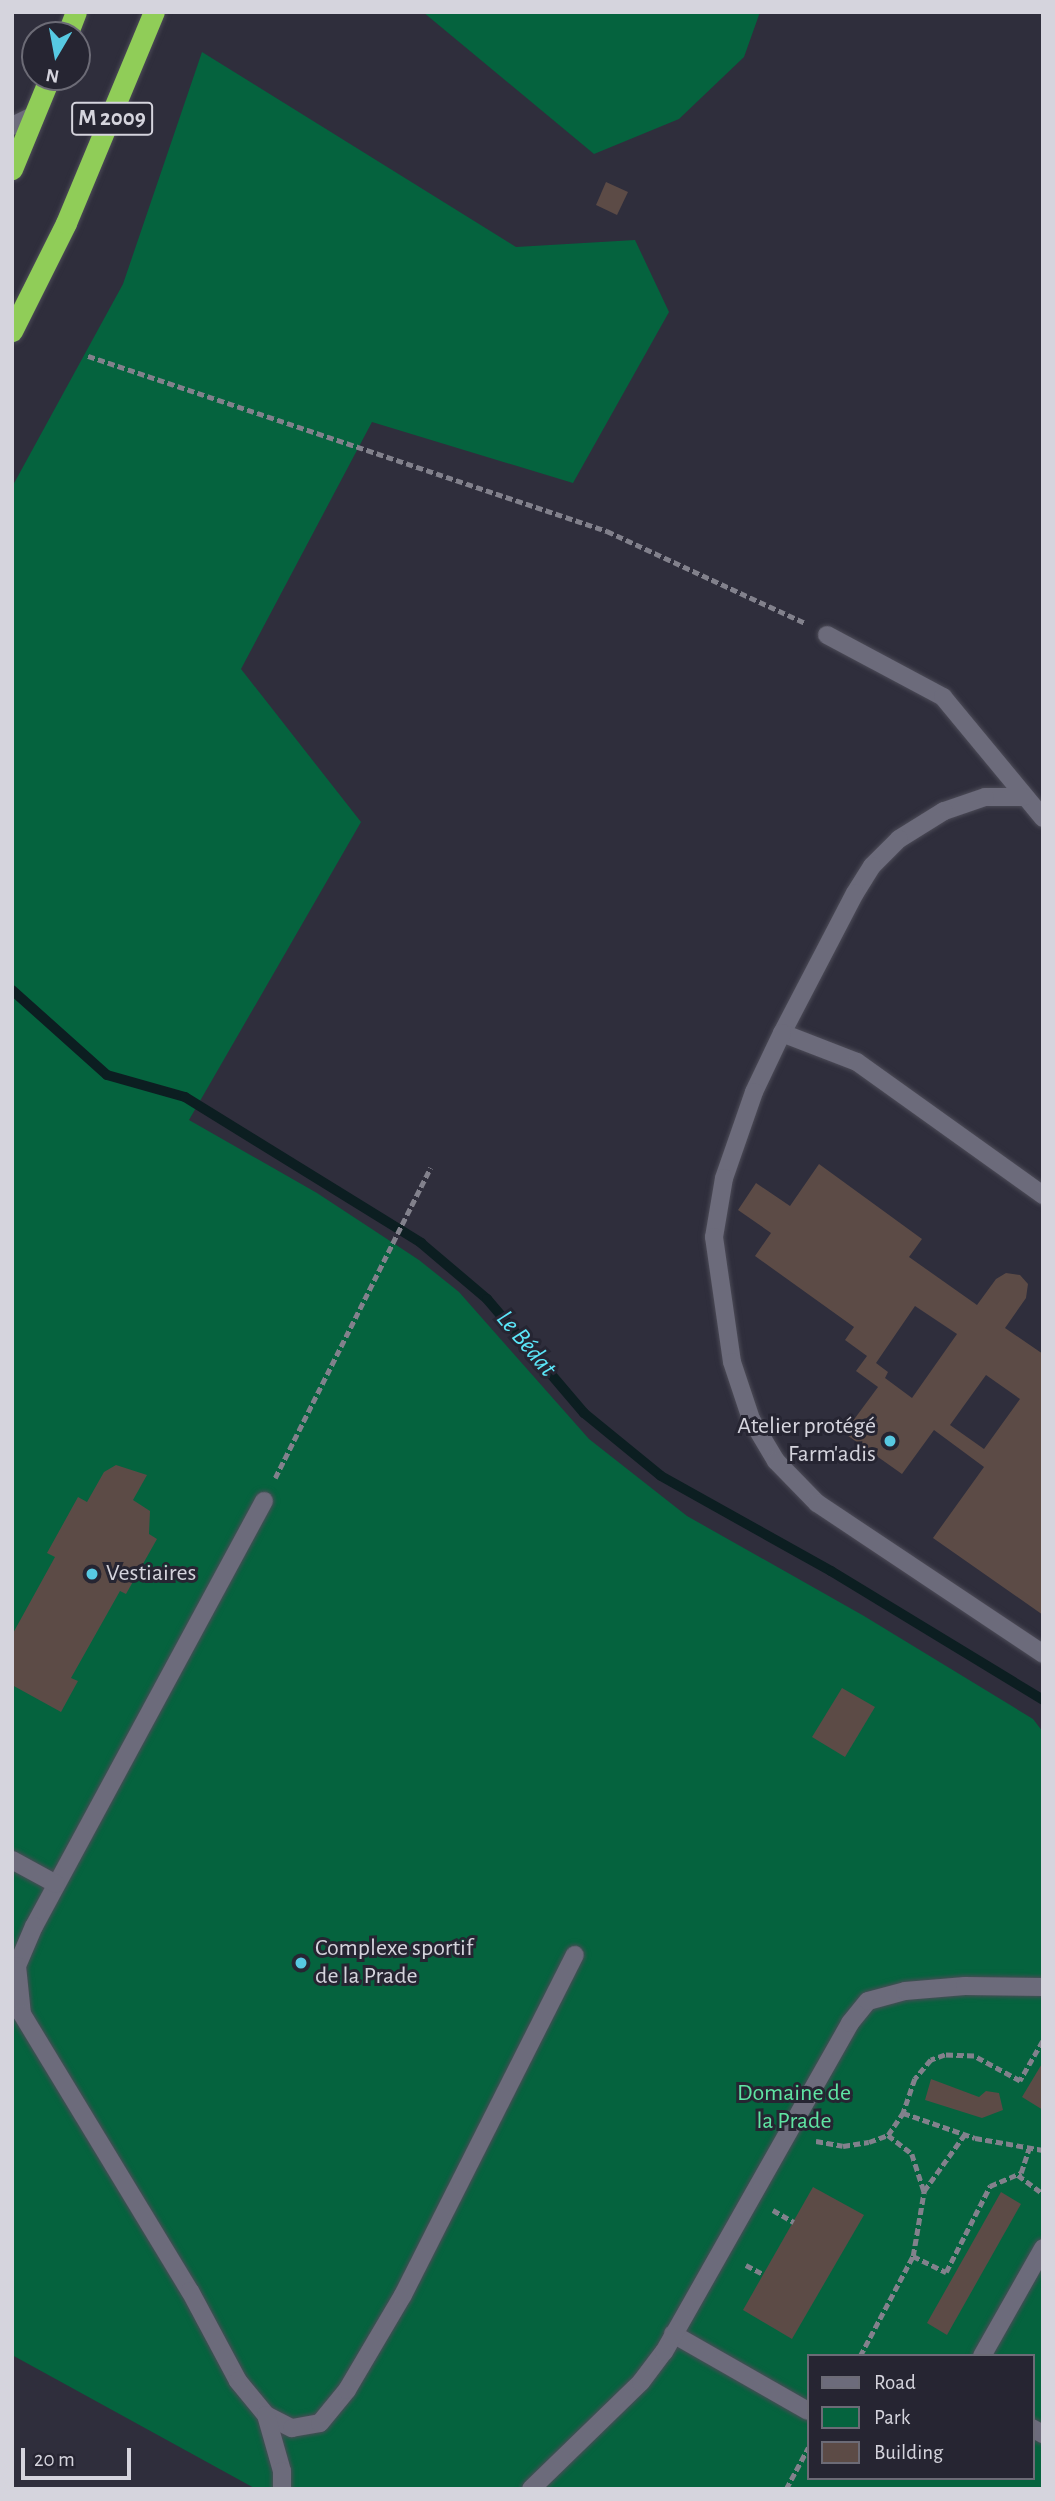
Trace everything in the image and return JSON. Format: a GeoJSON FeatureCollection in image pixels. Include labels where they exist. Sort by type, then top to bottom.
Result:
{"type":"FeatureCollection","features":[{"type":"Feature","properties":{"kind":"highway","name":"M 2009"},"geometry":{"type":"LineString","coordinates":[[12,331],[66,223],[154,12]]}},
{"type":"Feature","properties":{"kind":"highway","name":"M 2009"},"geometry":{"type":"LineString","coordinates":[[12,169],[44,91]]}},
{"type":"Feature","properties":{"kind":"street"},"geometry":{"type":"LineString","coordinates":[[12,126],[35,115]]}},
{"type":"Feature","properties":{"kind":"street"},"geometry":{"type":"LineString","coordinates":[[827,635],[943,697],[1043,818]]}},
{"type":"Feature","properties":{"kind":"street"},"geometry":{"type":"LineString","coordinates":[[1023,797],[985,797],[944,811],[899,839],[872,866],[855,893],[754,1092],[724,1178],[714,1237],[732,1362],[751,1419],[776,1461],[817,1503],[1043,1654]]}},
{"type":"Feature","properties":{"kind":"street"},"geometry":{"type":"LineString","coordinates":[[782,1033],[857,1062],[1043,1195]]}},
{"type":"Feature","properties":{"kind":"street"},"geometry":{"type":"LineString","coordinates":[[264,1501],[56,1884],[17,1966],[22,2014],[190,2291],[238,2381],[267,2415],[292,2428],[320,2423],[347,2390],[403,2295],[575,1955]]}},
{"type":"Feature","properties":{"kind":"street"},"geometry":{"type":"LineString","coordinates":[[12,1860],[56,1884]]}},
{"type":"Feature","properties":{"kind":"street"},"geometry":{"type":"LineString","coordinates":[[531,2489],[641,2382],[673,2334],[850,2023],[868,2001],[905,1991],[965,1986],[1043,1987]]}},
{"type":"Feature","properties":{"kind":"street"},"geometry":{"type":"LineString","coordinates":[[983,2354],[1043,2248]]}},
{"type":"Feature","properties":{"kind":"street"},"geometry":{"type":"LineString","coordinates":[[673,2334],[806,2409]]}},
{"type":"Feature","properties":{"kind":"street"},"geometry":{"type":"LineString","coordinates":[[267,2415],[282,2471],[282,2489]]}},
{"type":"Feature","properties":{"kind":"path"},"geometry":{"type":"LineString","coordinates":[[88,356],[607,531],[827,635]]}},
{"type":"Feature","properties":{"kind":"path"},"geometry":{"type":"LineString","coordinates":[[264,1501],[430,1168]]}},
{"type":"Feature","properties":{"kind":"path"},"geometry":{"type":"LineString","coordinates":[[791,2128],[816,2141],[843,2146],[888,2135],[903,2113],[915,2078],[931,2060],[974,2056],[1020,2081],[1043,2041]]}},
{"type":"Feature","properties":{"kind":"path"},"geometry":{"type":"LineString","coordinates":[[903,2113],[965,2134],[1043,2150]]}},
{"type":"Feature","properties":{"kind":"path"},"geometry":{"type":"LineString","coordinates":[[861,2354],[913,2256],[924,2192],[965,2134]]}},
{"type":"Feature","properties":{"kind":"path"},"geometry":{"type":"LineString","coordinates":[[888,2135],[912,2154],[924,2192]]}},
{"type":"Feature","properties":{"kind":"path"},"geometry":{"type":"LineString","coordinates":[[913,2256],[946,2272],[990,2186],[1018,2175],[1029,2149]]}},
{"type":"Feature","properties":{"kind":"path"},"geometry":{"type":"LineString","coordinates":[[1018,2175],[1043,2194]]}},
{"type":"Feature","properties":{"kind":"path"},"geometry":{"type":"LineString","coordinates":[[786,2489],[806,2452]]}},
{"type":"Feature","properties":{"kind":"green space"},"geometry":{"type":"Polygon","coordinates":[[[423,12],[760,12],[744,57],[679,119],[594,154],[423,12]]]}},
{"type":"Feature","properties":{"kind":"green space","name":"Domaine de la Prade"},"geometry":{"type":"Polygon","coordinates":[[[202,52],[516,247],[635,240],[669,312],[573,483],[372,422],[241,669],[361,822],[189,1120],[317,1193],[419,1260],[459,1292],[589,1439],[687,1516],[864,1616],[1033,1719],[1043,1732],[1043,2489],[256,2489],[12,2355],[12,487],[123,284],[202,52]]]}},
{"type":"Feature","properties":{"kind":"building"},"geometry":{"type":"Polygon","coordinates":[[[606,182],[628,192],[617,215],[596,205],[606,182]]]}},
{"type":"Feature","properties":{"kind":"building","name":"Atelier protégé Farm'adis"},"geometry":{"type":"Polygon","coordinates":[[[819,1164],[922,1239],[909,1257],[977,1305],[996,1279],[1006,1273],[1020,1275],[1028,1284],[1026,1298],[1005,1328],[1043,1354],[1043,1615],[933,1538],[984,1467],[934,1430],[902,1474],[844,1433],[878,1387],[856,1371],[867,1356],[845,1340],[854,1327],[755,1256],[771,1233],[738,1210],[756,1183],[790,1206],[819,1164]],[[915,1306],[876,1363],[888,1372],[885,1378],[912,1398],[957,1334],[915,1306]],[[986,1375],[950,1425],[984,1449],[1020,1399],[986,1375]]]}},
{"type":"Feature","properties":{"kind":"building","name":"Vestiaires"},"geometry":{"type":"Polygon","coordinates":[[[116,1465],[147,1475],[133,1500],[150,1511],[149,1534],[157,1539],[126,1594],[120,1591],[71,1678],[78,1681],[61,1712],[12,1685],[12,1635],[55,1557],[47,1553],[78,1497],[87,1502],[104,1472],[116,1465]]]}},
{"type":"Feature","properties":{"kind":"building"},"geometry":{"type":"Polygon","coordinates":[[[842,1688],[875,1707],[845,1757],[812,1737],[842,1688]]]}},
{"type":"Feature","properties":{"kind":"building"},"geometry":{"type":"Polygon","coordinates":[[[1043,2062],[1043,2110],[1022,2097],[1043,2062]]]}},
{"type":"Feature","properties":{"kind":"building"},"geometry":{"type":"Polygon","coordinates":[[[931,2079],[979,2097],[986,2091],[999,2093],[1003,2110],[982,2118],[925,2100],[931,2079]]]}},
{"type":"Feature","properties":{"kind":"building"},"geometry":{"type":"Polygon","coordinates":[[[813,2187],[864,2215],[792,2339],[743,2310],[813,2187]]]}},
{"type":"Feature","properties":{"kind":"building"},"geometry":{"type":"Polygon","coordinates":[[[1001,2192],[1021,2204],[947,2335],[927,2323],[1001,2192]]]}},
{"type":"Feature","properties":{"kind":"waterway","name":"Le Bédat"},"geometry":{"type":"LineString","coordinates":[[12,990],[107,1075],[185,1097],[421,1243],[487,1299],[584,1413],[661,1476],[831,1571],[1043,1700]]}},
{"type":"Feature","properties":{"kind":"place","name":"Atelier protégé Farm'adis"},"geometry":{"type":"Point","coordinates":[890,1441]}},
{"type":"Feature","properties":{"kind":"place","name":"Vestiaires"},"geometry":{"type":"Point","coordinates":[92,1574]}},
{"type":"Feature","properties":{"kind":"place","name":"Complexe sportif de la Prade"},"geometry":{"type":"Point","coordinates":[301,1963]}}]}
